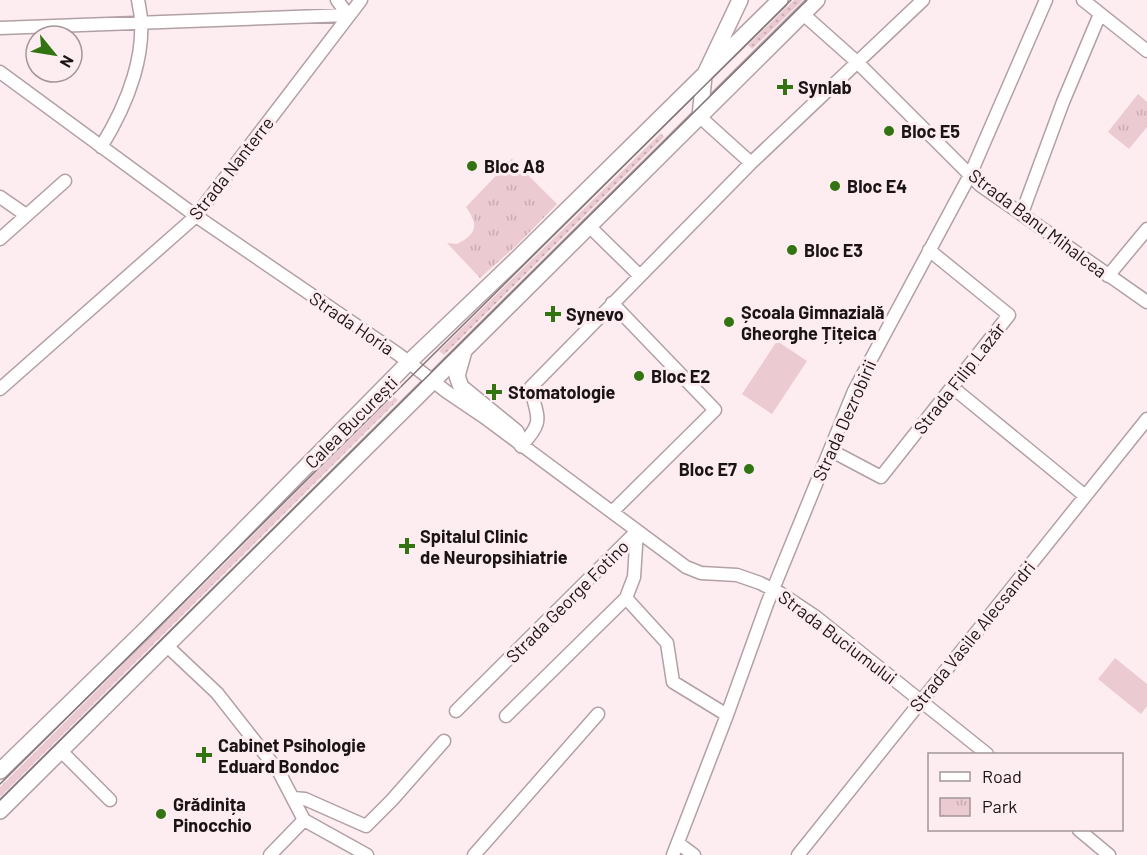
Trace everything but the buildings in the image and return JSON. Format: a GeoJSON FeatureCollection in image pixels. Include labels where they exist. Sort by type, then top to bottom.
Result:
{"type":"FeatureCollection","features":[{"type":"Feature","properties":{"kind":"main road"},"geometry":{"type":"LineString","coordinates":[[700,117],[704,76],[740,0],[751,11],[765,15]]}},
{"type":"Feature","properties":{"kind":"main road","name":"Calea București"},"geometry":{"type":"LineString","coordinates":[[0,771],[145,630],[408,363],[780,0]]}},
{"type":"Feature","properties":{"kind":"main road","name":"Calea București"},"geometry":{"type":"LineString","coordinates":[[0,811],[817,0]]}},
{"type":"Feature","properties":{"kind":"main road"},"geometry":{"type":"LineString","coordinates":[[735,45],[753,63]]}},
{"type":"Feature","properties":{"kind":"main road"},"geometry":{"type":"LineString","coordinates":[[465,349],[457,376],[461,387],[516,432],[522,445]]}},
{"type":"Feature","properties":{"kind":"street"},"geometry":{"type":"LineString","coordinates":[[101,147],[116,123],[126,99],[140,48],[141,22],[138,0]]}},
{"type":"Feature","properties":{"kind":"street"},"geometry":{"type":"LineString","coordinates":[[337,0],[348,15]]}},
{"type":"Feature","properties":{"kind":"street","name":"Strada Nanterre"},"geometry":{"type":"LineString","coordinates":[[0,389],[196,216],[361,0]]}},
{"type":"Feature","properties":{"kind":"street"},"geometry":{"type":"LineString","coordinates":[[522,445],[535,431],[539,421],[531,387],[751,163],[923,0]]}},
{"type":"Feature","properties":{"kind":"street","name":"Strada Dezrobirii"},"geometry":{"type":"LineString","coordinates":[[676,849],[773,589],[864,369],[970,175],[1046,0]]}},
{"type":"Feature","properties":{"kind":"street"},"geometry":{"type":"LineString","coordinates":[[1083,0],[1147,51]]}},
{"type":"Feature","properties":{"kind":"street","name":"Strada Banu Mihalcea"},"geometry":{"type":"LineString","coordinates":[[803,14],[857,62],[980,185],[1147,302]]}},
{"type":"Feature","properties":{"kind":"street"},"geometry":{"type":"LineString","coordinates":[[1022,213],[1063,102],[1100,14]]}},
{"type":"Feature","properties":{"kind":"street"},"geometry":{"type":"LineString","coordinates":[[0,28],[348,15]]}},
{"type":"Feature","properties":{"kind":"street","name":"Strada Horia"},"geometry":{"type":"LineString","coordinates":[[0,72],[196,216],[398,354],[693,571],[737,575],[773,589]]}},
{"type":"Feature","properties":{"kind":"street"},"geometry":{"type":"LineString","coordinates":[[700,117],[751,163]]}},
{"type":"Feature","properties":{"kind":"street"},"geometry":{"type":"LineString","coordinates":[[0,239],[65,182]]}},
{"type":"Feature","properties":{"kind":"street"},"geometry":{"type":"LineString","coordinates":[[0,197],[26,215]]}},
{"type":"Feature","properties":{"kind":"street"},"geometry":{"type":"LineString","coordinates":[[588,225],[640,276]]}},
{"type":"Feature","properties":{"kind":"street"},"geometry":{"type":"LineString","coordinates":[[1108,276],[1147,229]]}},
{"type":"Feature","properties":{"kind":"street","name":"Strada Filip Lazăr"},"geometry":{"type":"LineString","coordinates":[[830,450],[881,477],[1009,315],[929,250]]}},
{"type":"Feature","properties":{"kind":"street"},"geometry":{"type":"LineString","coordinates":[[612,303],[715,410],[612,512]]}},
{"type":"Feature","properties":{"kind":"street"},"geometry":{"type":"LineString","coordinates":[[952,387],[1084,495]]}},
{"type":"Feature","properties":{"kind":"street","name":"Strada Vasile Alecsandri"},"geometry":{"type":"LineString","coordinates":[[798,855],[1147,419]]}},
{"type":"Feature","properties":{"kind":"street","name":"Strada George Fotino"},"geometry":{"type":"LineString","coordinates":[[506,716],[626,598],[634,577],[638,531]]}},
{"type":"Feature","properties":{"kind":"street","name":"Strada George Fotino"},"geometry":{"type":"LineString","coordinates":[[456,711],[638,531]]}},
{"type":"Feature","properties":{"kind":"street","name":"Strada Buciumului"},"geometry":{"type":"LineString","coordinates":[[773,589],[816,617],[986,753]]}},
{"type":"Feature","properties":{"kind":"street"},"geometry":{"type":"LineString","coordinates":[[626,598],[667,643],[673,682],[727,715]]}},
{"type":"Feature","properties":{"kind":"street"},"geometry":{"type":"LineString","coordinates":[[166,645],[217,693],[279,772],[304,820],[367,855]]}},
{"type":"Feature","properties":{"kind":"street"},"geometry":{"type":"LineString","coordinates":[[474,855],[598,714]]}},
{"type":"Feature","properties":{"kind":"street"},"geometry":{"type":"LineString","coordinates":[[293,798],[305,799],[366,826],[444,741]]}},
{"type":"Feature","properties":{"kind":"street"},"geometry":{"type":"LineString","coordinates":[[60,750],[110,800]]}},
{"type":"Feature","properties":{"kind":"street"},"geometry":{"type":"LineString","coordinates":[[270,855],[304,820]]}},
{"type":"Feature","properties":{"kind":"street"},"geometry":{"type":"LineString","coordinates":[[1080,831],[1109,855]]}},
{"type":"Feature","properties":{"kind":"street"},"geometry":{"type":"LineString","coordinates":[[676,849],[694,855]]}},
{"type":"Feature","properties":{"kind":"green space"},"geometry":{"type":"Polygon","coordinates":[[[794,0],[803,0],[752,49],[748,45],[794,0]]]}},
{"type":"Feature","properties":{"kind":"green space"},"geometry":{"type":"Polygon","coordinates":[[[1138,94],[1147,102],[1147,127],[1129,149],[1108,132],[1138,94]]]}},
{"type":"Feature","properties":{"kind":"green space"},"geometry":{"type":"Polygon","coordinates":[[[661,133],[664,137],[444,355],[439,351],[661,133]]]}},
{"type":"Feature","properties":{"kind":"green space"},"geometry":{"type":"Polygon","coordinates":[[[512,159],[557,204],[518,244],[480,278],[447,243],[457,244],[469,237],[474,224],[466,207],[512,159]]]}},
{"type":"Feature","properties":{"kind":"green space"},"geometry":{"type":"Polygon","coordinates":[[[777,341],[807,361],[772,414],[742,394],[777,341]]]}},
{"type":"Feature","properties":{"kind":"green space"},"geometry":{"type":"Polygon","coordinates":[[[393,396],[398,400],[0,797],[0,787],[393,396]]]}},
{"type":"Feature","properties":{"kind":"green space"},"geometry":{"type":"Polygon","coordinates":[[[1115,658],[1147,684],[1147,706],[1141,714],[1098,679],[1115,658]]]}},
{"type":"Feature","properties":{"kind":"tram line"},"geometry":{"type":"LineString","coordinates":[[0,784],[791,0]]}},
{"type":"Feature","properties":{"kind":"tram line"},"geometry":{"type":"LineString","coordinates":[[0,800],[807,0]]}},
{"type":"Feature","properties":{"kind":"place","name":"Synlab"},"geometry":{"type":"Point","coordinates":[785,87]}},
{"type":"Feature","properties":{"kind":"place","name":"Bloc E5"},"geometry":{"type":"Point","coordinates":[889,131]}},
{"type":"Feature","properties":{"kind":"place","name":"Bloc A8"},"geometry":{"type":"Point","coordinates":[472,166]}},
{"type":"Feature","properties":{"kind":"place","name":"Bloc E4"},"geometry":{"type":"Point","coordinates":[835,186]}},
{"type":"Feature","properties":{"kind":"place","name":"Bloc E3"},"geometry":{"type":"Point","coordinates":[792,250]}},
{"type":"Feature","properties":{"kind":"place","name":"Synevo"},"geometry":{"type":"Point","coordinates":[553,314]}},
{"type":"Feature","properties":{"kind":"place","name":"Școala Gimnazială Gheorghe Țițeica"},"geometry":{"type":"Point","coordinates":[729,322]}},
{"type":"Feature","properties":{"kind":"place","name":"Bloc E2"},"geometry":{"type":"Point","coordinates":[639,376]}},
{"type":"Feature","properties":{"kind":"place","name":"Stomatologie"},"geometry":{"type":"Point","coordinates":[494,392]}},
{"type":"Feature","properties":{"kind":"place","name":"Bloc E7"},"geometry":{"type":"Point","coordinates":[749,469]}},
{"type":"Feature","properties":{"kind":"place","name":"Spitalul Clinic de Neuropsihiatrie"},"geometry":{"type":"Point","coordinates":[407,546]}},
{"type":"Feature","properties":{"kind":"place","name":"Cabinet Psihologie Eduard Bondoc"},"geometry":{"type":"Point","coordinates":[204,755]}},
{"type":"Feature","properties":{"kind":"place","name":"Grădinița Pinocchio"},"geometry":{"type":"Point","coordinates":[161,814]}}]}
